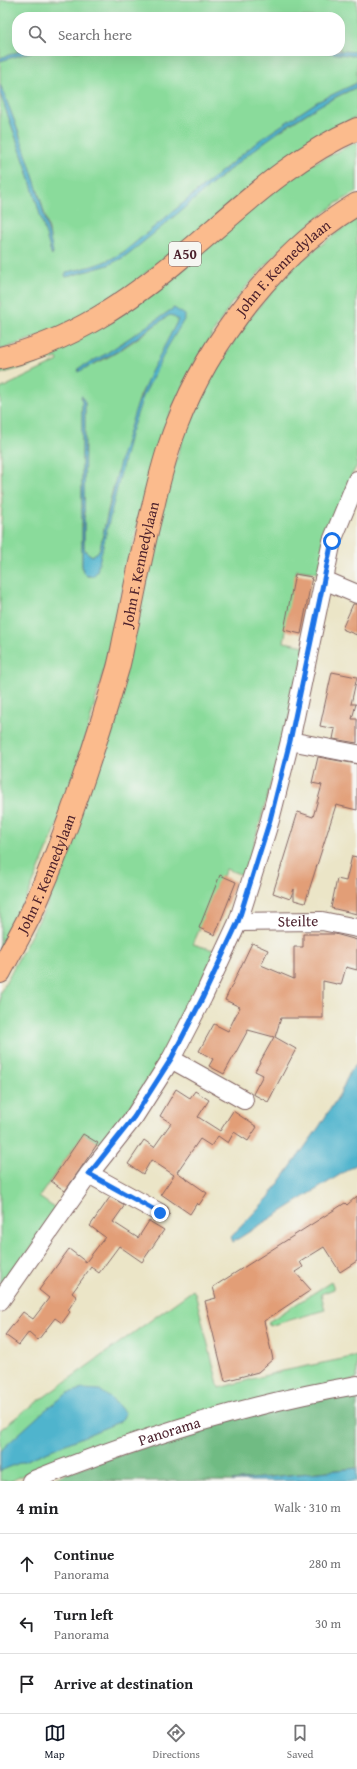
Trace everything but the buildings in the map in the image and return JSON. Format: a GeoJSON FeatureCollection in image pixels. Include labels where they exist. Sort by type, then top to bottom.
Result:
{"type":"FeatureCollection","features":[{"type":"Feature","properties":{"kind":"highway","name":"A50"},"geometry":{"type":"LineString","coordinates":[[0,358],[34,348],[64,336],[100,317],[134,295],[183,256],[242,205],[305,156],[357,129]]}},
{"type":"Feature","properties":{"kind":"highway","name":"John F. Kennedylaan"},"geometry":{"type":"LineString","coordinates":[[0,972],[41,892],[76,800],[118,666],[152,507],[176,428],[187,402],[218,345],[263,284],[291,255],[318,232],[357,204]]}},
{"type":"Feature","properties":{"kind":"street"},"geometry":{"type":"LineString","coordinates":[[0,1301],[89,1174],[134,1117],[171,1059],[203,997],[238,922],[270,820],[290,741],[332,541],[357,480]]}},
{"type":"Feature","properties":{"kind":"street"},"geometry":{"type":"LineString","coordinates":[[324,580],[357,594]]}},
{"type":"Feature","properties":{"kind":"street"},"geometry":{"type":"LineString","coordinates":[[290,741],[357,754]]}},
{"type":"Feature","properties":{"kind":"street","name":"Steilte"},"geometry":{"type":"LineString","coordinates":[[238,922],[322,921],[357,928]]}},
{"type":"Feature","properties":{"kind":"street"},"geometry":{"type":"LineString","coordinates":[[171,1059],[244,1100]]}},
{"type":"Feature","properties":{"kind":"street"},"geometry":{"type":"LineString","coordinates":[[89,1174],[160,1213]]}},
{"type":"Feature","properties":{"kind":"street","name":"Panorama"},"geometry":{"type":"LineString","coordinates":[[31,1481],[179,1428],[223,1415],[311,1393],[357,1385]]}},
{"type":"Feature","properties":{"kind":"green space"},"geometry":{"type":"Polygon","coordinates":[[[0,0],[357,0],[357,52],[345,51],[345,12],[12,12],[12,54],[0,58],[0,0]]]}},
{"type":"Feature","properties":{"kind":"green space"},"geometry":{"type":"Polygon","coordinates":[[[345,55],[357,56],[357,83],[317,102],[261,139],[125,251],[111,259],[82,269],[67,272],[66,277],[108,265],[124,257],[263,142],[320,105],[357,87],[357,117],[337,126],[300,149],[127,288],[62,328],[0,350],[0,93],[26,166],[52,255],[49,230],[40,198],[19,133],[0,84],[0,61],[17,56],[345,56],[345,55]]]}},
{"type":"Feature","properties":{"kind":"green space"},"geometry":{"type":"Polygon","coordinates":[[[357,142],[357,192],[337,203],[282,247],[231,304],[195,362],[164,427],[143,502],[104,670],[69,797],[29,893],[0,949],[0,546],[2,505],[0,389],[58,361],[57,358],[0,374],[0,368],[27,362],[59,349],[310,165],[357,142]],[[174,308],[104,355],[79,368],[90,366],[101,361],[125,347],[168,316],[171,315],[178,320],[140,396],[112,492],[100,548],[98,552],[92,556],[85,551],[84,547],[85,403],[82,402],[82,565],[83,572],[87,576],[94,576],[106,533],[127,442],[147,386],[165,350],[185,318],[174,308]]]}},
{"type":"Feature","properties":{"kind":"green space"},"geometry":{"type":"Polygon","coordinates":[[[357,217],[357,466],[352,474],[319,573],[297,570],[284,642],[305,646],[297,691],[245,876],[226,869],[193,944],[217,951],[157,1070],[101,1145],[84,1133],[39,1197],[59,1211],[0,1290],[0,993],[47,905],[182,440],[212,375],[247,321],[294,266],[357,217]]]}},
{"type":"Feature","properties":{"kind":"green space"},"geometry":{"type":"Polygon","coordinates":[[[331,1282],[334,1289],[321,1294],[325,1310],[269,1326],[268,1322],[331,1282]]]}},
{"type":"Feature","properties":{"kind":"green space"},"geometry":{"type":"Polygon","coordinates":[[[193,1290],[219,1388],[278,1372],[357,1356],[357,1379],[190,1419],[43,1466],[11,1481],[0,1481],[0,1430],[193,1290]]]}},
{"type":"Feature","properties":{"kind":"green space"},"geometry":{"type":"Polygon","coordinates":[[[357,1392],[357,1468],[232,1481],[48,1481],[83,1467],[250,1414],[357,1392]]]}},
{"type":"Feature","properties":{"kind":"water"},"geometry":{"type":"Polygon","coordinates":[[[345,51],[357,52],[357,56],[345,55],[345,51]]]}},
{"type":"Feature","properties":{"kind":"water"},"geometry":{"type":"Polygon","coordinates":[[[12,54],[12,56],[17,56],[0,61],[0,58],[12,54]]]}},
{"type":"Feature","properties":{"kind":"water"},"geometry":{"type":"Polygon","coordinates":[[[357,83],[357,87],[324,103],[293,122],[264,143],[235,165],[124,257],[108,265],[66,277],[65,275],[67,272],[82,269],[111,259],[125,251],[261,139],[317,102],[357,83]]]}},
{"type":"Feature","properties":{"kind":"water"},"geometry":{"type":"Polygon","coordinates":[[[0,84],[16,125],[37,188],[53,252],[52,256],[26,166],[0,93],[0,84]]]}},
{"type":"Feature","properties":{"kind":"water"},"geometry":{"type":"Polygon","coordinates":[[[174,308],[185,315],[185,318],[167,348],[143,397],[130,435],[97,571],[94,576],[87,576],[83,572],[82,565],[81,396],[85,403],[84,547],[85,551],[92,556],[98,552],[100,548],[121,457],[135,411],[150,374],[178,320],[171,315],[168,316],[116,352],[78,372],[79,368],[104,355],[174,308]]]}},
{"type":"Feature","properties":{"kind":"water"},"geometry":{"type":"Polygon","coordinates":[[[357,1063],[357,1164],[233,1242],[231,1237],[269,1197],[319,1127],[341,1092],[350,1071],[357,1063]]]}},
{"type":"Feature","properties":{"kind":"water"},"geometry":{"type":"Polygon","coordinates":[[[83,1389],[100,1390],[116,1403],[125,1413],[123,1418],[119,1422],[0,1471],[0,1451],[44,1411],[68,1393],[83,1389]]]}},
{"type":"Feature","properties":{"kind":"water"},"geometry":{"type":"Polygon","coordinates":[[[357,1468],[357,1481],[232,1481],[357,1468]]]}},
{"type":"Feature","properties":{"kind":"route"},"geometry":{"type":"LineString","coordinates":[[160,1213],[89,1174],[134,1117],[171,1059],[203,997],[238,922],[270,820],[290,741],[308,665],[332,541]]}}]}
